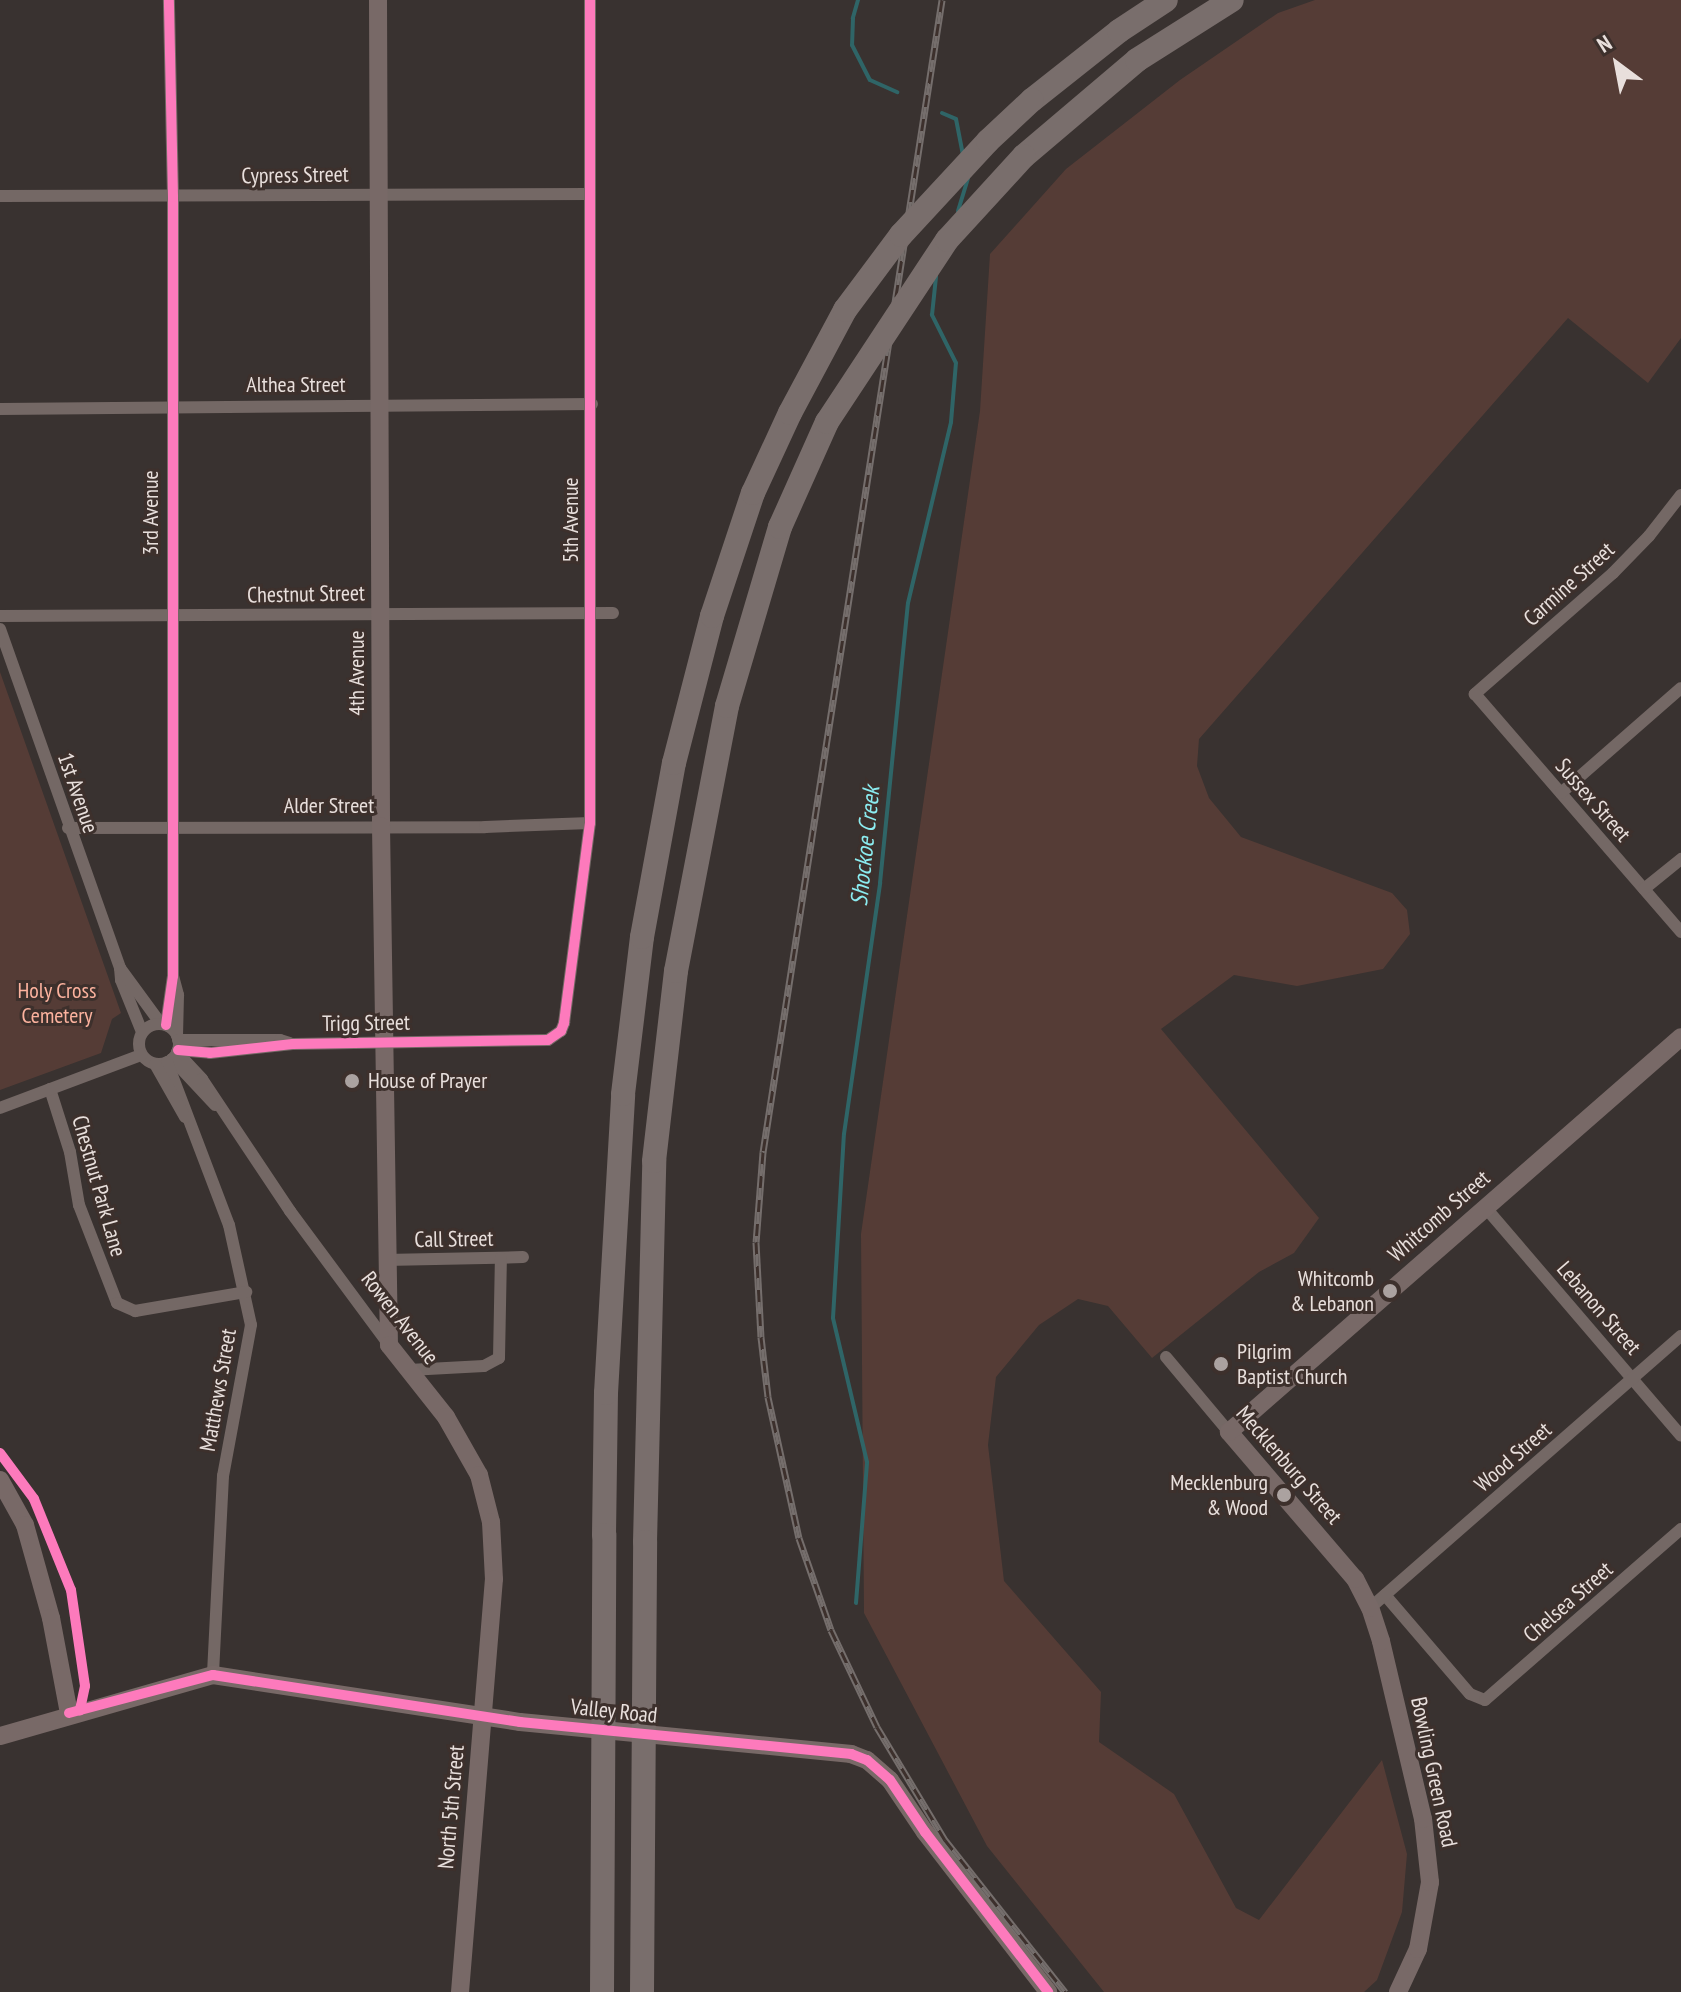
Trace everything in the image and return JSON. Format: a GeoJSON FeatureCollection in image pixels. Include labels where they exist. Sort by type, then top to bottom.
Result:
{"type":"FeatureCollection","features":[{"type":"Feature","properties":{"kind":"highway"},"geometry":{"type":"LineString","coordinates":[[602,1992],[606,1378],[623,1094],[642,937],[674,763],[712,616],[753,493],[790,413],[845,310],[901,235],[988,141],[1032,100],[1119,31],[1166,0]]}},
{"type":"Feature","properties":{"kind":"highway"},"geometry":{"type":"LineString","coordinates":[[642,1992],[645,1542],[654,1161],[676,971],[727,706],[780,527],[827,422],[947,240],[1024,156],[1137,60],[1232,0]]}},
{"type":"Feature","properties":{"kind":"street","name":"3rd Avenue"},"geometry":{"type":"LineString","coordinates":[[164,1025],[173,976],[170,616],[173,197],[169,0]]}},
{"type":"Feature","properties":{"kind":"street","name":"4th Avenue"},"geometry":{"type":"LineString","coordinates":[[378,0],[381,826],[385,1260],[389,1345]]}},
{"type":"Feature","properties":{"kind":"street","name":"5th Avenue"},"geometry":{"type":"LineString","coordinates":[[555,1036],[564,1023],[590,823],[590,0]]}},
{"type":"Feature","properties":{"kind":"street","name":"Cypress Street"},"geometry":{"type":"LineString","coordinates":[[0,196],[590,194]]}},
{"type":"Feature","properties":{"kind":"street","name":"Althea Street"},"geometry":{"type":"LineString","coordinates":[[0,409],[592,404]]}},
{"type":"Feature","properties":{"kind":"street","name":"Carmine Street"},"geometry":{"type":"LineString","coordinates":[[1475,694],[1613,573],[1649,536],[1681,495]]}},
{"type":"Feature","properties":{"kind":"street","name":"Chestnut Street"},"geometry":{"type":"LineString","coordinates":[[0,616],[613,613]]}},
{"type":"Feature","properties":{"kind":"street","name":"1st Avenue"},"geometry":{"type":"LineString","coordinates":[[0,629],[120,968],[121,980],[142,1032]]}},
{"type":"Feature","properties":{"kind":"street"},"geometry":{"type":"LineString","coordinates":[[1561,793],[1681,688]]}},
{"type":"Feature","properties":{"kind":"street","name":"Sussex Street"},"geometry":{"type":"LineString","coordinates":[[1475,694],[1681,932]]}},
{"type":"Feature","properties":{"kind":"street","name":"Alder Street"},"geometry":{"type":"LineString","coordinates":[[68,828],[590,823]]}},
{"type":"Feature","properties":{"kind":"street"},"geometry":{"type":"LineString","coordinates":[[1644,889],[1681,859]]}},
{"type":"Feature","properties":{"kind":"street","name":"1st Avenue"},"geometry":{"type":"LineString","coordinates":[[120,968],[164,1025],[172,1052]]}},
{"type":"Feature","properties":{"kind":"street","name":"3rd Avenue"},"geometry":{"type":"LineString","coordinates":[[172,1052],[178,995],[173,976]]}},
{"type":"Feature","properties":{"kind":"street"},"geometry":{"type":"LineString","coordinates":[[141,1055],[139,1043],[142,1032],[164,1025]]}},
{"type":"Feature","properties":{"kind":"street","name":"Trigg Street"},"geometry":{"type":"LineString","coordinates":[[172,1052],[280,1040],[293,1044],[488,1043],[548,1040],[555,1036]]}},
{"type":"Feature","properties":{"kind":"street","name":"Whitcomb Street"},"geometry":{"type":"LineString","coordinates":[[1229,1432],[1681,1037]]}},
{"type":"Feature","properties":{"kind":"street"},"geometry":{"type":"LineString","coordinates":[[0,1108],[141,1055],[172,1052]]}},
{"type":"Feature","properties":{"kind":"street","name":"Rowen Avenue"},"geometry":{"type":"LineString","coordinates":[[172,1052],[202,1079],[218,1107],[389,1345],[446,1417],[479,1475],[491,1522],[494,1579]]}},
{"type":"Feature","properties":{"kind":"street","name":"Matthews Street"},"geometry":{"type":"LineString","coordinates":[[172,1052],[189,1122],[229,1225],[246,1292],[250,1338],[223,1476],[213,1675]]}},
{"type":"Feature","properties":{"kind":"street","name":"Chestnut Park Lane"},"geometry":{"type":"LineString","coordinates":[[50,1089],[70,1152],[79,1205],[117,1303],[135,1311],[246,1292]]}},
{"type":"Feature","properties":{"kind":"street","name":"Lebanon Street"},"geometry":{"type":"LineString","coordinates":[[1485,1207],[1681,1436]]}},
{"type":"Feature","properties":{"kind":"street","name":"Call Street"},"geometry":{"type":"LineString","coordinates":[[385,1260],[523,1257]]}},
{"type":"Feature","properties":{"kind":"street"},"geometry":{"type":"LineString","coordinates":[[409,1370],[484,1366],[495,1362],[501,1353],[501,1258]]}},
{"type":"Feature","properties":{"kind":"street","name":"Wood Street"},"geometry":{"type":"LineString","coordinates":[[1370,1608],[1681,1336]]}},
{"type":"Feature","properties":{"kind":"street","name":"Mecklenburg Street"},"geometry":{"type":"LineString","coordinates":[[1166,1357],[1347,1568],[1370,1608]]}},
{"type":"Feature","properties":{"kind":"street"},"geometry":{"type":"LineString","coordinates":[[0,1480],[25,1525],[51,1618],[69,1713]]}},
{"type":"Feature","properties":{"kind":"street","name":"Chelsea Street"},"geometry":{"type":"LineString","coordinates":[[1385,1595],[1480,1701],[1489,1698],[1681,1529]]}},
{"type":"Feature","properties":{"kind":"street","name":"North 5th Street"},"geometry":{"type":"LineString","coordinates":[[460,1992],[494,1579]]}},
{"type":"Feature","properties":{"kind":"street","name":"Bowling Green Road"},"geometry":{"type":"LineString","coordinates":[[1370,1608],[1423,1819],[1430,1882],[1414,1959],[1398,1992]]}},
{"type":"Feature","properties":{"kind":"street","name":"Valley Road"},"geometry":{"type":"LineString","coordinates":[[0,1736],[69,1713],[213,1675],[520,1722],[835,1752],[867,1760],[890,1780],[925,1832],[1048,1992]]}},
{"type":"Feature","properties":{"kind":"green space"},"geometry":{"type":"Polygon","coordinates":[[[1315,0],[1681,0],[1681,338],[1648,383],[1568,318],[1199,739],[1197,766],[1209,798],[1241,837],[1392,893],[1407,910],[1410,934],[1383,969],[1297,986],[1234,975],[1161,1029],[1319,1218],[1294,1253],[1259,1272],[1152,1358],[1108,1306],[1078,1299],[1039,1325],[996,1377],[988,1445],[1004,1581],[1101,1692],[1099,1742],[1174,1794],[1236,1908],[1259,1920],[1382,1760],[1407,1854],[1402,1912],[1377,1980],[1364,1992],[1104,1992],[987,1846],[864,1613],[861,1234],[980,411],[990,254],[1066,169],[1180,80],[1278,13],[1315,0]]]}},
{"type":"Feature","properties":{"kind":"green space","name":"Holy Cross Cemetery"},"geometry":{"type":"Polygon","coordinates":[[[0,672],[121,1013],[112,1019],[101,1053],[0,1090],[0,672]]]}},
{"type":"Feature","properties":{"kind":"waterway","name":"Shockoe Creek"},"geometry":{"type":"LineString","coordinates":[[858,0],[853,18],[852,45],[870,80],[897,92]]}},
{"type":"Feature","properties":{"kind":"waterway","name":"Shockoe Creek"},"geometry":{"type":"LineString","coordinates":[[942,113],[956,119],[963,154]]}},
{"type":"Feature","properties":{"kind":"waterway","name":"Shockoe Creek"},"geometry":{"type":"LineString","coordinates":[[958,211],[968,178]]}},
{"type":"Feature","properties":{"kind":"waterway","name":"Shockoe Creek"},"geometry":{"type":"LineString","coordinates":[[856,1603],[867,1462],[833,1318],[844,1134],[880,883],[908,603],[951,422],[956,363],[932,315],[936,276]]}},
{"type":"Feature","properties":{"kind":"railway"},"geometry":{"type":"LineString","coordinates":[[942,0],[763,1152],[756,1242],[761,1337],[768,1397],[799,1538],[831,1630],[877,1727],[945,1840],[1065,1992]]}},
{"type":"Feature","properties":{"kind":"cycle path"},"geometry":{"type":"LineString","coordinates":[[166,1025],[173,976],[173,197],[169,0]]}},
{"type":"Feature","properties":{"kind":"cycle path"},"geometry":{"type":"LineString","coordinates":[[178,1050],[210,1053],[293,1044],[548,1040],[561,1031],[590,823],[590,0]]}},
{"type":"Feature","properties":{"kind":"cycle path"},"geometry":{"type":"LineString","coordinates":[[0,1453],[34,1499],[71,1590],[85,1686],[80,1710]]}},
{"type":"Feature","properties":{"kind":"cycle path"},"geometry":{"type":"LineString","coordinates":[[69,1713],[213,1675],[520,1722],[851,1754],[867,1760],[890,1780],[925,1832],[1048,1992]]}},
{"type":"Feature","properties":{"kind":"place","name":"House of Prayer"},"geometry":{"type":"Point","coordinates":[352,1081]}},
{"type":"Feature","properties":{"kind":"place","name":"Whitcomb & Lebanon"},"geometry":{"type":"Point","coordinates":[1390,1291]}},
{"type":"Feature","properties":{"kind":"place","name":"Pilgrim Baptist Church"},"geometry":{"type":"Point","coordinates":[1221,1364]}},
{"type":"Feature","properties":{"kind":"place","name":"Mecklenburg & Wood"},"geometry":{"type":"Point","coordinates":[1284,1495]}}]}
